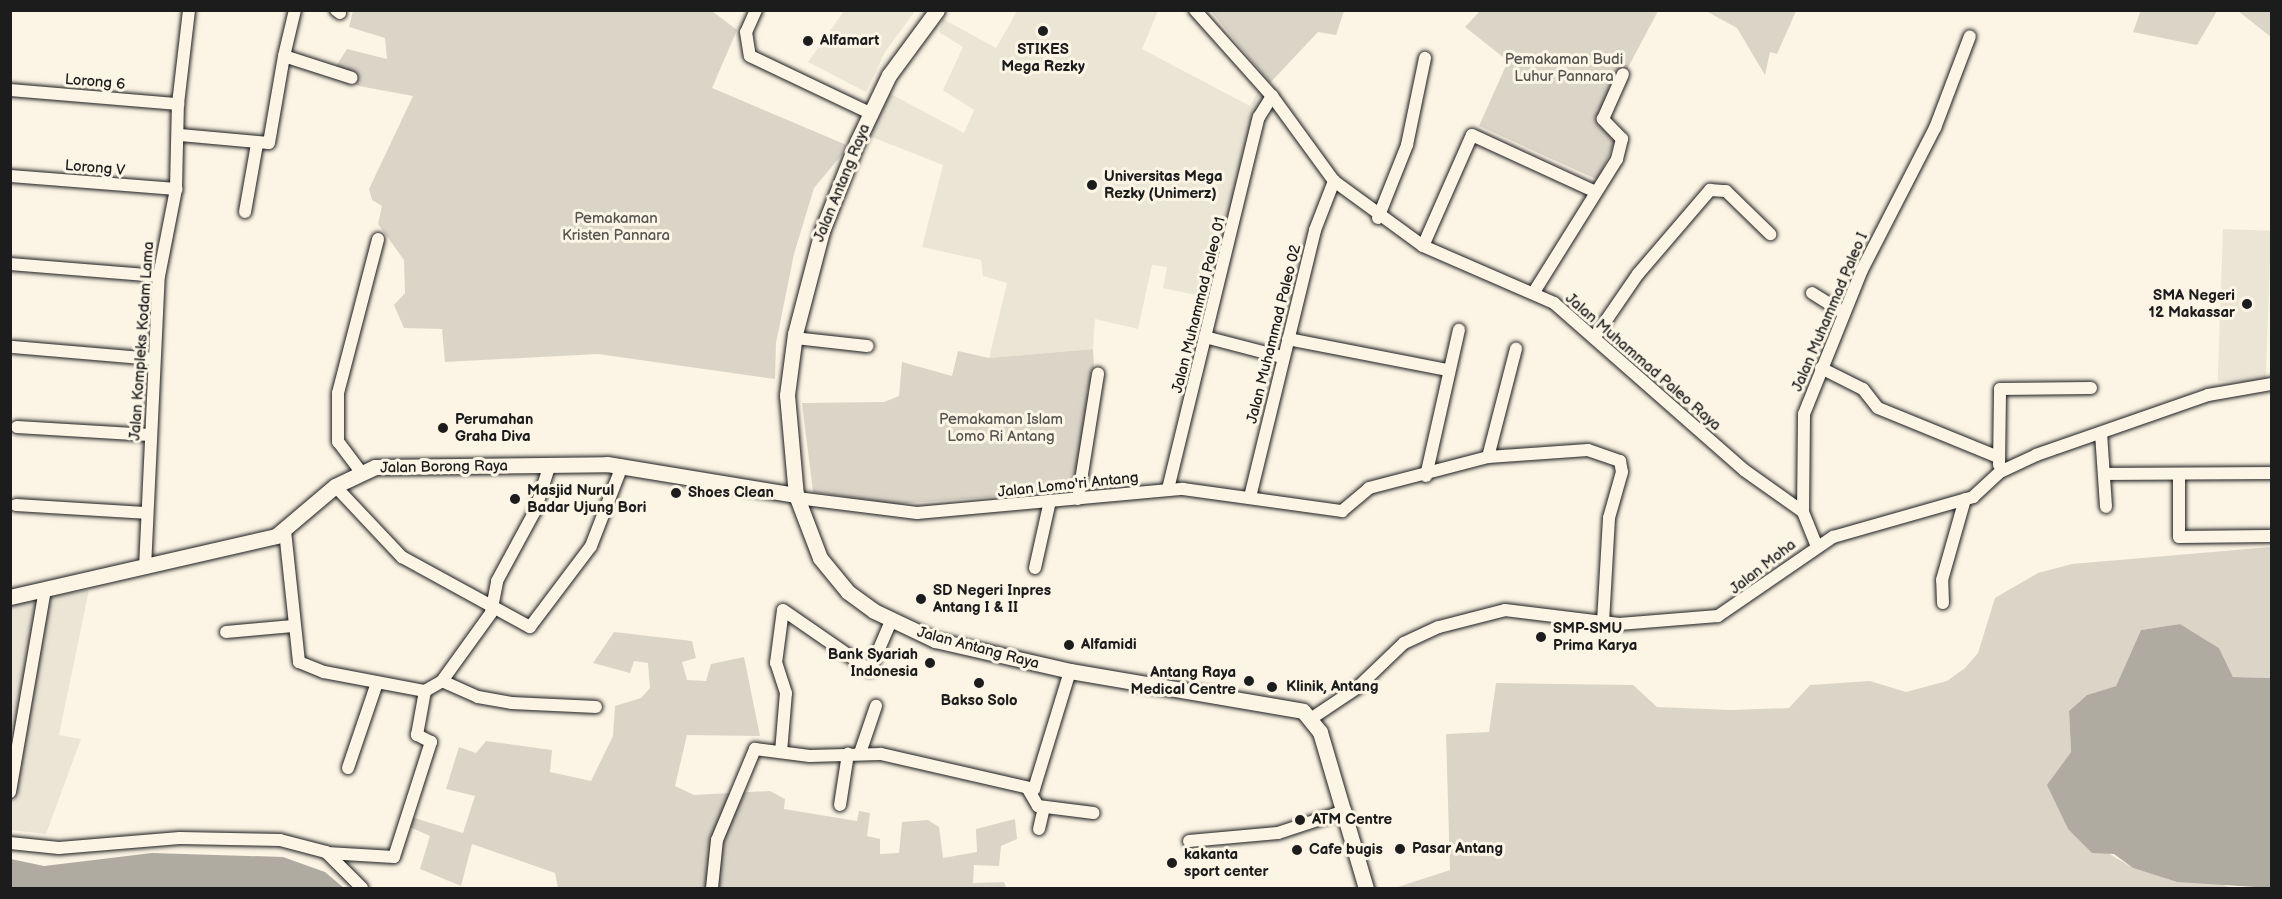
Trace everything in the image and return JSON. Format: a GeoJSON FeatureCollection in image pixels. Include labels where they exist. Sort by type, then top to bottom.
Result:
{"type":"FeatureCollection","features":[{"type":"Feature","properties":{"kind":"main road","name":"Jalan Antang Raya"},"geometry":{"type":"LineString","coordinates":[[937,10],[889,75],[870,113],[822,231],[795,338],[787,395],[796,497],[830,574],[891,621],[935,640],[1070,670],[1281,704],[1312,718]]}},
{"type":"Feature","properties":{"kind":"main road","name":"Jalan Borong Raya"},"geometry":{"type":"LineString","coordinates":[[10,597],[145,568],[285,531],[335,486],[361,472],[391,466],[550,464],[622,466],[796,497]]}},
{"type":"Feature","properties":{"kind":"main road"},"geometry":{"type":"LineString","coordinates":[[1312,718],[1345,811],[1366,888]]}},
{"type":"Feature","properties":{"kind":"street"},"geometry":{"type":"LineString","coordinates":[[180,135],[257,144],[270,139],[284,56],[295,10]]}},
{"type":"Feature","properties":{"kind":"street"},"geometry":{"type":"LineString","coordinates":[[756,10],[746,32],[750,56],[870,113]]}},
{"type":"Feature","properties":{"kind":"street","name":"Jalan Muhammad Paleo Raya"},"geometry":{"type":"LineString","coordinates":[[1195,10],[1272,96],[1334,182],[1378,218],[1423,246],[1534,292],[1554,303],[1744,471],[1803,512]]}},
{"type":"Feature","properties":{"kind":"street","name":"Jalan Kompleks Kodam Lama"},"geometry":{"type":"LineString","coordinates":[[145,568],[145,513],[159,276],[176,189],[180,135],[178,104],[190,11]]}},
{"type":"Feature","properties":{"kind":"street","name":"Jalan Muhammad Paleo I"},"geometry":{"type":"LineString","coordinates":[[1803,512],[1801,428],[1821,368],[1876,239],[1902,201],[1927,146],[1970,36]]}},
{"type":"Feature","properties":{"kind":"street"},"geometry":{"type":"LineString","coordinates":[[284,56],[352,78]]}},
{"type":"Feature","properties":{"kind":"street"},"geometry":{"type":"LineString","coordinates":[[1378,218],[1407,145],[1425,58]]}},
{"type":"Feature","properties":{"kind":"street"},"geometry":{"type":"LineString","coordinates":[[1534,292],[1596,192],[1622,142],[1604,119],[1623,74]]}},
{"type":"Feature","properties":{"kind":"street","name":"Lorong 6"},"geometry":{"type":"LineString","coordinates":[[10,90],[178,104]]}},
{"type":"Feature","properties":{"kind":"street","name":"Jalan Muhammad Paleo 01"},"geometry":{"type":"LineString","coordinates":[[1168,489],[1259,117],[1272,96]]}},
{"type":"Feature","properties":{"kind":"street"},"geometry":{"type":"LineString","coordinates":[[1423,246],[1472,135],[1596,192]]}},
{"type":"Feature","properties":{"kind":"street"},"geometry":{"type":"LineString","coordinates":[[245,212],[257,144]]}},
{"type":"Feature","properties":{"kind":"street","name":"Lorong V"},"geometry":{"type":"LineString","coordinates":[[10,176],[176,189]]}},
{"type":"Feature","properties":{"kind":"street","name":"Jalan Muhammad Paleo 02"},"geometry":{"type":"LineString","coordinates":[[1250,497],[1282,357],[1318,219],[1334,182]]}},
{"type":"Feature","properties":{"kind":"street"},"geometry":{"type":"LineString","coordinates":[[1594,338],[1638,274],[1710,190],[1726,191],[1770,234]]}},
{"type":"Feature","properties":{"kind":"street"},"geometry":{"type":"LineString","coordinates":[[361,472],[338,442],[338,393],[378,239]]}},
{"type":"Feature","properties":{"kind":"street"},"geometry":{"type":"LineString","coordinates":[[10,264],[159,276]]}},
{"type":"Feature","properties":{"kind":"street"},"geometry":{"type":"LineString","coordinates":[[1812,293],[1844,313]]}},
{"type":"Feature","properties":{"kind":"street"},"geometry":{"type":"LineString","coordinates":[[1459,330],[1448,370],[1426,476],[1488,457],[1588,450],[1620,461],[1622,472],[1609,518],[1604,623]]}},
{"type":"Feature","properties":{"kind":"street"},"geometry":{"type":"LineString","coordinates":[[1204,337],[1282,357]]}},
{"type":"Feature","properties":{"kind":"street"},"geometry":{"type":"LineString","coordinates":[[795,338],[867,346]]}},
{"type":"Feature","properties":{"kind":"street"},"geometry":{"type":"LineString","coordinates":[[1288,339],[1448,370]]}},
{"type":"Feature","properties":{"kind":"street"},"geometry":{"type":"LineString","coordinates":[[13,347],[153,359]]}},
{"type":"Feature","properties":{"kind":"street"},"geometry":{"type":"LineString","coordinates":[[1488,457],[1516,349]]}},
{"type":"Feature","properties":{"kind":"street"},"geometry":{"type":"LineString","coordinates":[[1821,368],[1863,389],[1878,408],[1998,457]]}},
{"type":"Feature","properties":{"kind":"street"},"geometry":{"type":"LineString","coordinates":[[1078,499],[1098,374]]}},
{"type":"Feature","properties":{"kind":"street","name":"Jalan Moha"},"geometry":{"type":"LineString","coordinates":[[1312,718],[1357,688],[1404,643],[1465,618],[1537,610],[1604,623],[1696,622],[1718,616],[1742,604],[1816,545],[1981,493],[2000,472],[2208,395],[2271,384]]}},
{"type":"Feature","properties":{"kind":"street"},"geometry":{"type":"LineString","coordinates":[[2000,472],[1998,457],[2000,389],[2091,388]]}},
{"type":"Feature","properties":{"kind":"street"},"geometry":{"type":"LineString","coordinates":[[17,427],[150,435]]}},
{"type":"Feature","properties":{"kind":"street"},"geometry":{"type":"LineString","coordinates":[[2101,433],[2106,507]]}},
{"type":"Feature","properties":{"kind":"street"},"geometry":{"type":"LineString","coordinates":[[285,531],[293,626],[302,664],[377,683],[425,691],[442,681],[494,607],[497,581],[540,501],[550,464]]}},
{"type":"Feature","properties":{"kind":"street"},"geometry":{"type":"LineString","coordinates":[[335,486],[402,557],[533,626],[591,546],[622,466]]}},
{"type":"Feature","properties":{"kind":"street"},"geometry":{"type":"LineString","coordinates":[[2104,474],[2271,473]]}},
{"type":"Feature","properties":{"kind":"street"},"geometry":{"type":"LineString","coordinates":[[2179,474],[2179,537],[2270,536]]}},
{"type":"Feature","properties":{"kind":"street","name":"Jalan Lomo'ri Antang"},"geometry":{"type":"LineString","coordinates":[[796,497],[917,513],[1168,489],[1250,497],[1342,511],[1369,488],[1426,476]]}},
{"type":"Feature","properties":{"kind":"street"},"geometry":{"type":"LineString","coordinates":[[1943,603],[1942,580],[1965,499]]}},
{"type":"Feature","properties":{"kind":"street"},"geometry":{"type":"LineString","coordinates":[[1035,568],[1050,501]]}},
{"type":"Feature","properties":{"kind":"street"},"geometry":{"type":"LineString","coordinates":[[16,505],[145,513]]}},
{"type":"Feature","properties":{"kind":"street"},"geometry":{"type":"LineString","coordinates":[[1803,512],[1816,545]]}},
{"type":"Feature","properties":{"kind":"street"},"geometry":{"type":"LineString","coordinates":[[10,792],[45,590]]}},
{"type":"Feature","properties":{"kind":"street"},"geometry":{"type":"LineString","coordinates":[[781,752],[786,693],[777,676],[777,648],[785,610],[870,670],[891,621]]}},
{"type":"Feature","properties":{"kind":"street"},"geometry":{"type":"LineString","coordinates":[[226,632],[293,626]]}},
{"type":"Feature","properties":{"kind":"street"},"geometry":{"type":"LineString","coordinates":[[712,888],[717,840],[740,791],[748,759],[760,747],[781,752],[896,756],[1028,789],[1036,787],[1070,670]]}},
{"type":"Feature","properties":{"kind":"street"},"geometry":{"type":"LineString","coordinates":[[442,681],[478,696],[520,703],[596,707]]}},
{"type":"Feature","properties":{"kind":"street"},"geometry":{"type":"LineString","coordinates":[[348,768],[377,683]]}},
{"type":"Feature","properties":{"kind":"street"},"geometry":{"type":"LineString","coordinates":[[10,843],[59,848],[238,837],[326,852],[394,857],[431,742],[417,735],[425,691]]}},
{"type":"Feature","properties":{"kind":"street"},"geometry":{"type":"LineString","coordinates":[[840,805],[854,753],[876,706]]}},
{"type":"Feature","properties":{"kind":"street"},"geometry":{"type":"LineString","coordinates":[[1028,789],[1033,803],[1044,808],[1094,813]]}},
{"type":"Feature","properties":{"kind":"street"},"geometry":{"type":"LineString","coordinates":[[1040,829],[1044,808]]}},
{"type":"Feature","properties":{"kind":"street"},"geometry":{"type":"LineString","coordinates":[[1189,841],[1286,831],[1308,819],[1345,811]]}},
{"type":"Feature","properties":{"kind":"street"},"geometry":{"type":"LineString","coordinates":[[326,852],[362,888]]}},
{"type":"Feature","properties":{"kind":"shaded area"},"geometry":{"type":"Polygon","coordinates":[[[844,11],[915,11],[885,52],[866,92],[808,62],[844,11]]]}},
{"type":"Feature","properties":{"kind":"shaded area","name":"Universitas Mega Rezky (Unimerz)"},"geometry":{"type":"Polygon","coordinates":[[[1017,11],[1158,11],[1142,49],[1250,106],[1260,88],[1270,98],[1219,300],[1163,288],[1167,267],[1152,265],[1138,329],[1095,319],[1093,349],[989,358],[1007,283],[983,276],[981,260],[922,247],[943,165],[864,134],[885,91],[964,133],[974,110],[943,90],[963,47],[939,32],[943,19],[996,48],[1017,11]]]}},
{"type":"Feature","properties":{"kind":"shaded area","name":"SMA Negeri 12 Makassar"},"geometry":{"type":"Polygon","coordinates":[[[2223,229],[2271,231],[2266,383],[2218,381],[2223,229]]]}},
{"type":"Feature","properties":{"kind":"shaded area"},"geometry":{"type":"Polygon","coordinates":[[[89,590],[59,735],[81,739],[46,834],[11,830],[11,603],[89,590]]]}},
{"type":"Feature","properties":{"kind":"shaded area"},"geometry":{"type":"Polygon","coordinates":[[[2180,624],[2219,648],[2233,677],[2271,678],[2271,888],[2177,882],[2133,868],[2114,854],[2092,853],[2068,829],[2047,785],[2071,752],[2069,711],[2087,695],[2116,686],[2141,630],[2180,624]]]}},
{"type":"Feature","properties":{"kind":"shaded area"},"geometry":{"type":"Polygon","coordinates":[[[152,853],[283,857],[325,872],[344,888],[11,888],[11,859],[44,866],[152,853]]]}},
{"type":"Feature","properties":{"kind":"green space"},"geometry":{"type":"Polygon","coordinates":[[[2141,10],[2217,11],[2197,45],[2133,32],[2141,10]]]}},
{"type":"Feature","properties":{"kind":"green space","name":"Pemakaman Kristen Pannara"},"geometry":{"type":"Polygon","coordinates":[[[353,11],[712,11],[737,30],[712,88],[849,146],[814,188],[794,254],[776,343],[775,379],[598,354],[445,362],[442,329],[404,328],[394,305],[405,293],[404,260],[378,224],[382,206],[372,200],[369,189],[413,96],[359,86],[331,74],[347,49],[387,59],[385,38],[349,27],[353,11]]]}},
{"type":"Feature","properties":{"kind":"green space"},"geometry":{"type":"Polygon","coordinates":[[[1211,11],[1344,11],[1336,35],[1318,32],[1270,83],[1211,11]]]}},
{"type":"Feature","properties":{"kind":"green space","name":"Pemakaman Budi Luhur Pannara"},"geometry":{"type":"Polygon","coordinates":[[[1480,11],[1658,11],[1598,124],[1615,141],[1598,180],[1479,126],[1508,61],[1465,27],[1480,11]]]}},
{"type":"Feature","properties":{"kind":"green space"},"geometry":{"type":"Polygon","coordinates":[[[1706,11],[1796,11],[1777,54],[1770,52],[1765,75],[1737,28],[1706,11]]]}},
{"type":"Feature","properties":{"kind":"green space"},"geometry":{"type":"Polygon","coordinates":[[[2238,11],[2271,11],[2271,37],[2238,11]]]}},
{"type":"Feature","properties":{"kind":"green space","name":"Pemakaman Islam Lomo Ri Antang"},"geometry":{"type":"Polygon","coordinates":[[[1093,349],[1094,368],[1087,393],[1096,403],[1078,490],[898,504],[813,492],[802,403],[884,402],[899,396],[902,362],[952,376],[958,351],[989,358],[1093,349]]]}},
{"type":"Feature","properties":{"kind":"green space"},"geometry":{"type":"Polygon","coordinates":[[[2271,547],[2271,678],[2233,677],[2219,648],[2180,624],[2141,630],[2116,686],[2087,695],[2069,711],[2071,752],[2048,785],[2068,829],[2133,868],[2177,882],[2212,881],[2232,888],[1395,888],[1450,870],[1446,734],[1489,732],[1496,683],[1633,685],[1657,707],[1731,710],[1789,708],[1810,685],[1870,681],[1906,692],[1947,681],[1965,668],[1978,653],[1995,598],[2038,573],[2072,564],[2271,547]]]}},
{"type":"Feature","properties":{"kind":"green space"},"geometry":{"type":"Polygon","coordinates":[[[614,632],[692,641],[696,658],[682,662],[687,680],[706,681],[711,664],[744,657],[760,736],[687,735],[675,786],[694,795],[770,791],[785,799],[784,809],[857,821],[859,811],[870,813],[867,836],[880,839],[880,854],[899,853],[902,822],[928,820],[939,827],[943,858],[977,852],[976,829],[1015,819],[1017,839],[1001,846],[999,866],[974,865],[973,883],[1004,882],[1006,888],[558,888],[555,873],[472,844],[461,886],[420,869],[430,836],[403,824],[408,816],[463,833],[475,796],[446,789],[459,747],[476,753],[486,741],[552,750],[550,772],[591,781],[613,736],[615,706],[641,698],[650,688],[648,663],[634,661],[630,673],[593,663],[614,632]]]}},
{"type":"Feature","properties":{"kind":"place","name":"STIKES Mega Rezky"},"geometry":{"type":"Point","coordinates":[1043,31]}},
{"type":"Feature","properties":{"kind":"place","name":"Alfamart"},"geometry":{"type":"Point","coordinates":[808,41]}},
{"type":"Feature","properties":{"kind":"place","name":"Universitas Mega Rezky (Unimerz)"},"geometry":{"type":"Point","coordinates":[1092,185]}},
{"type":"Feature","properties":{"kind":"place","name":"SMA Negeri 12 Makassar"},"geometry":{"type":"Point","coordinates":[2247,304]}},
{"type":"Feature","properties":{"kind":"place","name":"Perumahan Graha Diva"},"geometry":{"type":"Point","coordinates":[443,428]}},
{"type":"Feature","properties":{"kind":"place","name":"Shoes Clean"},"geometry":{"type":"Point","coordinates":[676,493]}},
{"type":"Feature","properties":{"kind":"place","name":"Masjid Nurul Badar Ujung Bori"},"geometry":{"type":"Point","coordinates":[515,499]}},
{"type":"Feature","properties":{"kind":"place","name":"SD Negeri Inpres Antang I & II"},"geometry":{"type":"Point","coordinates":[921,599]}},
{"type":"Feature","properties":{"kind":"place","name":"SMP-SMU Prima Karya"},"geometry":{"type":"Point","coordinates":[1541,637]}},
{"type":"Feature","properties":{"kind":"place","name":"Alfamidi"},"geometry":{"type":"Point","coordinates":[1069,645]}},
{"type":"Feature","properties":{"kind":"place","name":"Bank Syariah Indonesia"},"geometry":{"type":"Point","coordinates":[930,663]}},
{"type":"Feature","properties":{"kind":"place","name":"Antang Raya Medical Centre"},"geometry":{"type":"Point","coordinates":[1249,681]}},
{"type":"Feature","properties":{"kind":"place","name":"Bakso Solo"},"geometry":{"type":"Point","coordinates":[979,683]}},
{"type":"Feature","properties":{"kind":"place","name":"Klinik, Antang"},"geometry":{"type":"Point","coordinates":[1272,687]}},
{"type":"Feature","properties":{"kind":"place","name":"ATM Centre"},"geometry":{"type":"Point","coordinates":[1300,820]}},
{"type":"Feature","properties":{"kind":"place","name":"Pasar Antang"},"geometry":{"type":"Point","coordinates":[1400,849]}},
{"type":"Feature","properties":{"kind":"place","name":"Cafe bugis"},"geometry":{"type":"Point","coordinates":[1297,850]}},
{"type":"Feature","properties":{"kind":"place","name":"kakanta sport center"},"geometry":{"type":"Point","coordinates":[1172,863]}}]}
